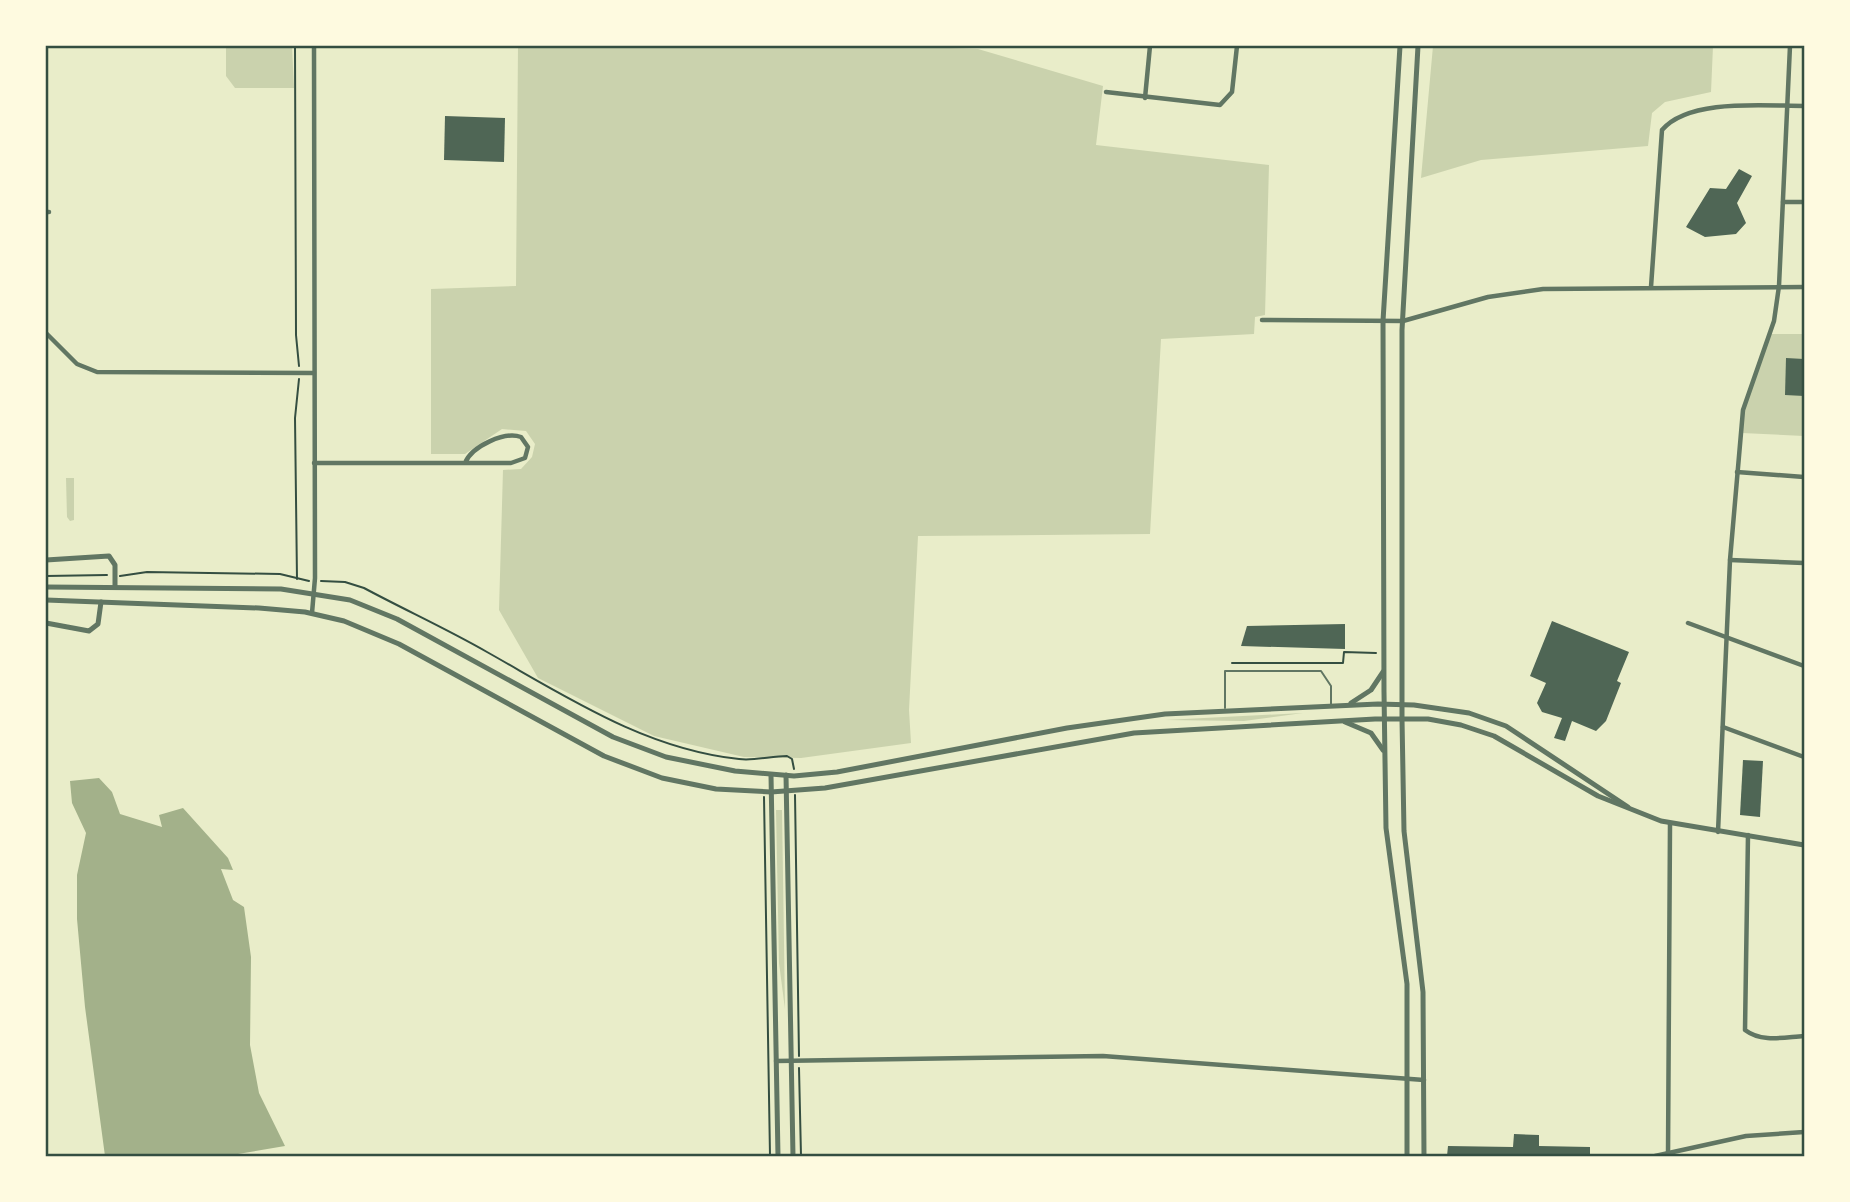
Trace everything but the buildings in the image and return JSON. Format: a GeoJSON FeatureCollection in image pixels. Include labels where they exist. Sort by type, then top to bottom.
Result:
{"type":"FeatureCollection","features":[{"type":"Feature","properties":{"kind":"street"},"geometry":{"type":"LineString","coordinates":[[312,613],[314,46]]}},
{"type":"Feature","properties":{"kind":"street"},"geometry":{"type":"LineString","coordinates":[[1145,98],[1150,46]]}},
{"type":"Feature","properties":{"kind":"street"},"geometry":{"type":"LineString","coordinates":[[1106,92],[1220,105],[1232,92],[1237,46]]}},
{"type":"Feature","properties":{"kind":"street"},"geometry":{"type":"LineString","coordinates":[[1400,46],[1383,321],[1384,753],[1387,840],[1406,976],[1407,1157]]}},
{"type":"Feature","properties":{"kind":"street"},"geometry":{"type":"LineString","coordinates":[[1418,46],[1403,321],[1402,719],[1404,823],[1422,969],[1424,1157]]}},
{"type":"Feature","properties":{"kind":"street"},"geometry":{"type":"LineString","coordinates":[[1718,832],[1730,560],[1737,472],[1743,410],[1774,321],[1779,286],[1790,46]]}},
{"type":"Feature","properties":{"kind":"street"},"geometry":{"type":"LineString","coordinates":[[1651,288],[1662,130],[1671,120],[1683,115],[1720,107],[1804,106]]}},
{"type":"Feature","properties":{"kind":"street"},"geometry":{"type":"LineString","coordinates":[[1783,202],[1804,202]]}},
{"type":"Feature","properties":{"kind":"street"},"geometry":{"type":"LineString","coordinates":[[1262,320],[1403,321],[1518,291],[1804,287]]}},
{"type":"Feature","properties":{"kind":"street"},"geometry":{"type":"LineString","coordinates":[[46,332],[77,364],[97,372],[314,373]]}},
{"type":"Feature","properties":{"kind":"street"},"geometry":{"type":"LineString","coordinates":[[314,463],[465,463],[516,463],[525,458],[528,447],[521,437],[507,435],[474,451],[465,463]]}},
{"type":"Feature","properties":{"kind":"street"},"geometry":{"type":"LineString","coordinates":[[1737,472],[1804,477]]}},
{"type":"Feature","properties":{"kind":"street"},"geometry":{"type":"LineString","coordinates":[[46,560],[107,555],[115,565],[115,587]]}},
{"type":"Feature","properties":{"kind":"street"},"geometry":{"type":"LineString","coordinates":[[1730,560],[1804,563]]}},
{"type":"Feature","properties":{"kind":"street"},"geometry":{"type":"LineString","coordinates":[[46,586],[281,589],[359,603],[387,614],[572,716],[635,746],[690,763],[771,775],[859,768],[1096,723],[1225,710],[1384,704],[1450,709],[1502,724],[1637,812]]}},
{"type":"Feature","properties":{"kind":"street"},"geometry":{"type":"LineString","coordinates":[[46,600],[236,606],[312,613],[380,634],[583,746],[629,766],[707,788],[786,792],[859,783],[1128,733],[1384,719],[1444,721],[1487,733],[1515,746],[1598,796],[1670,824],[1804,845]]}},
{"type":"Feature","properties":{"kind":"street"},"geometry":{"type":"LineString","coordinates":[[46,623],[89,631],[98,624],[101,602]]}},
{"type":"Feature","properties":{"kind":"street"},"geometry":{"type":"LineString","coordinates":[[1688,623],[1804,666]]}},
{"type":"Feature","properties":{"kind":"street"},"geometry":{"type":"LineString","coordinates":[[1348,705],[1371,690],[1384,670]]}},
{"type":"Feature","properties":{"kind":"street"},"geometry":{"type":"LineString","coordinates":[[1342,721],[1371,733],[1384,753]]}},
{"type":"Feature","properties":{"kind":"street"},"geometry":{"type":"LineString","coordinates":[[1723,727],[1804,757]]}},
{"type":"Feature","properties":{"kind":"street"},"geometry":{"type":"LineString","coordinates":[[771,775],[778,1157]]}},
{"type":"Feature","properties":{"kind":"street"},"geometry":{"type":"LineString","coordinates":[[786,775],[793,1157]]}},
{"type":"Feature","properties":{"kind":"street"},"geometry":{"type":"LineString","coordinates":[[1668,1155],[1670,824]]}},
{"type":"Feature","properties":{"kind":"street"},"geometry":{"type":"LineString","coordinates":[[1748,835],[1745,1030],[1754,1037],[1804,1036]]}},
{"type":"Feature","properties":{"kind":"street"},"geometry":{"type":"LineString","coordinates":[[776,1061],[1103,1056],[1424,1080]]}},
{"type":"Feature","properties":{"kind":"street"},"geometry":{"type":"LineString","coordinates":[[1656,1157],[1746,1136],[1804,1132]]}},
{"type":"Feature","properties":{"kind":"lane"},"geometry":{"type":"LineString","coordinates":[[1225,710],[1225,671],[1321,671],[1331,685],[1331,706]]}},
{"type":"Feature","properties":{"kind":"path"},"geometry":{"type":"LineString","coordinates":[[295,46],[296,335],[299,363]]}},
{"type":"Feature","properties":{"kind":"path"},"geometry":{"type":"LineString","coordinates":[[129,576],[147,572],[280,574],[297,580],[295,418],[299,382]]}},
{"type":"Feature","properties":{"kind":"path"},"geometry":{"type":"LineString","coordinates":[[46,576],[104,575]]}},
{"type":"Feature","properties":{"kind":"path"},"geometry":{"type":"LineString","coordinates":[[324,581],[345,582],[364,588],[483,649],[572,701],[639,734],[727,757],[748,760],[787,756],[794,765]]}},
{"type":"Feature","properties":{"kind":"path"},"geometry":{"type":"LineString","coordinates":[[1232,663],[1343,663],[1343,652],[1377,653]]}},
{"type":"Feature","properties":{"kind":"path"},"geometry":{"type":"LineString","coordinates":[[764,810],[770,1157]]}},
{"type":"Feature","properties":{"kind":"path"},"geometry":{"type":"LineString","coordinates":[[794,812],[798,1040]]}},
{"type":"Feature","properties":{"kind":"path"},"geometry":{"type":"LineString","coordinates":[[799,1081],[801,1157]]}},
{"type":"Feature","properties":{"kind":"shaded area"},"geometry":{"type":"Polygon","coordinates":[[[226,46],[292,46],[294,88],[235,88],[226,76],[226,46]]]}},
{"type":"Feature","properties":{"kind":"shaded area"},"geometry":{"type":"Polygon","coordinates":[[[518,46],[893,46],[978,49],[1103,86],[1096,145],[1269,165],[1265,315],[1255,317],[1254,334],[1161,339],[1150,534],[918,536],[909,710],[911,743],[801,758],[744,757],[654,736],[538,678],[499,610],[503,470],[521,469],[532,457],[535,444],[526,431],[502,429],[465,454],[431,454],[431,289],[516,286],[518,46]]]}},
{"type":"Feature","properties":{"kind":"shaded area"},"geometry":{"type":"Polygon","coordinates":[[[1433,46],[1713,46],[1711,92],[1665,102],[1652,113],[1648,146],[1481,160],[1421,178],[1433,46]]]}},
{"type":"Feature","properties":{"kind":"shaded area"},"geometry":{"type":"Polygon","coordinates":[[[1769,334],[1804,334],[1804,436],[1742,433],[1743,410],[1769,334]]]}},
{"type":"Feature","properties":{"kind":"shaded area"},"geometry":{"type":"Polygon","coordinates":[[[66,478],[74,478],[74,520],[70,521],[67,517],[66,478]]]}},
{"type":"Feature","properties":{"kind":"shaded area"},"geometry":{"type":"Polygon","coordinates":[[[1303,713],[1244,721],[1165,720],[1303,713]]]}},
{"type":"Feature","properties":{"kind":"shaded area"},"geometry":{"type":"Polygon","coordinates":[[[99,778],[112,792],[120,814],[162,827],[159,815],[183,808],[228,858],[233,870],[221,869],[233,900],[244,907],[251,957],[250,1045],[259,1093],[285,1146],[226,1156],[105,1156],[85,1007],[77,919],[77,875],[86,833],[72,803],[70,781],[99,778]]]}},
{"type":"Feature","properties":{"kind":"shaded area"},"geometry":{"type":"Polygon","coordinates":[[[776,810],[782,810],[785,1009],[779,963],[776,810]]]}}]}
